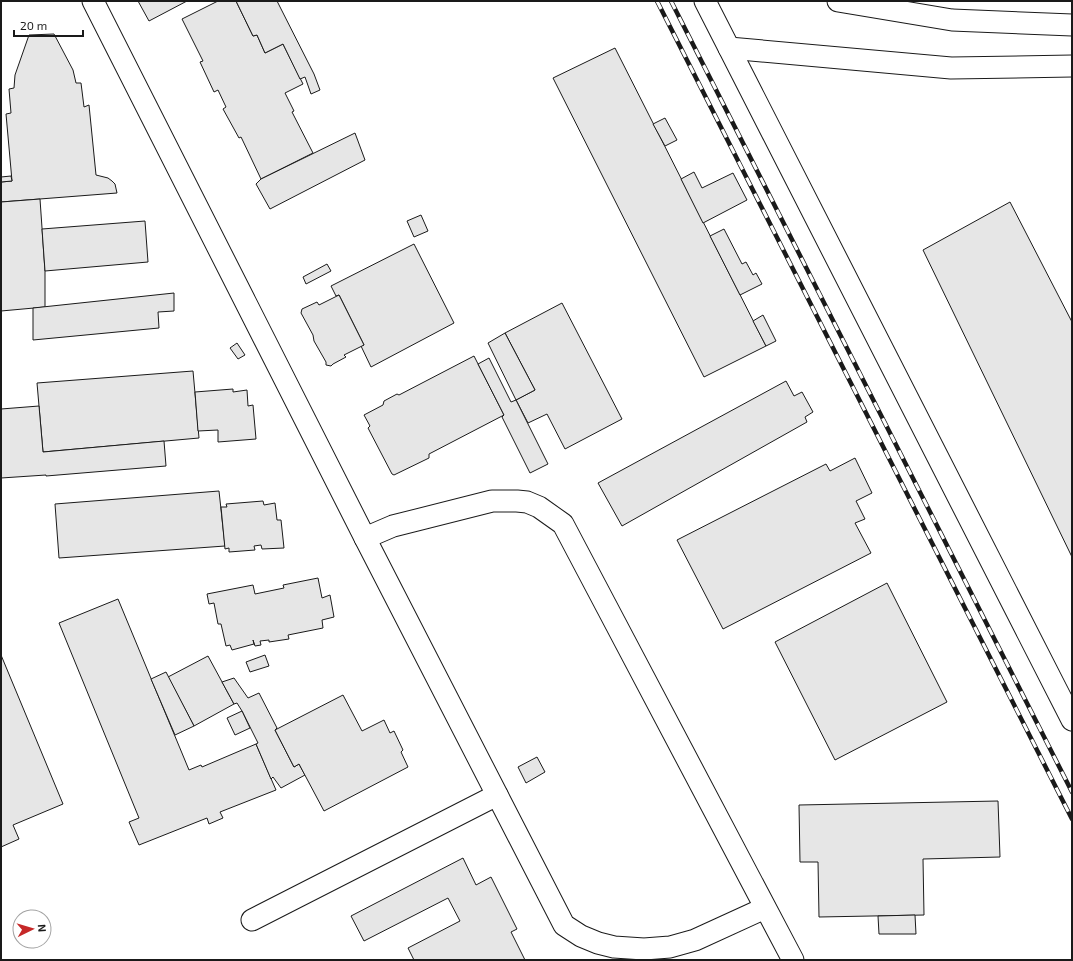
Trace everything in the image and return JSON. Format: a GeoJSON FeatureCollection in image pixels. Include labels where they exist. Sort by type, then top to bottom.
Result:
{"type":"FeatureCollection","features":[{"type":"Feature","properties":{"kind":"street"},"geometry":{"type":"LineString","coordinates":[[93,1],[365,538],[564,925],[581,936],[598,943],[614,947],[644,949],[670,947],[695,940],[765,908]]}},
{"type":"Feature","properties":{"kind":"street"},"geometry":{"type":"LineString","coordinates":[[705,1],[1072,720]]}},
{"type":"Feature","properties":{"kind":"street"},"geometry":{"type":"LineString","coordinates":[[838,1],[952,20],[1072,25]]}},
{"type":"Feature","properties":{"kind":"street"},"geometry":{"type":"LineString","coordinates":[[729,48],[951,68],[1072,66]]}},
{"type":"Feature","properties":{"kind":"street"},"geometry":{"type":"LineString","coordinates":[[365,538],[393,526],[497,500],[527,502],[539,507],[563,524],[793,960]]}},
{"type":"Feature","properties":{"kind":"street"},"geometry":{"type":"LineString","coordinates":[[252,920],[497,795]]}},
{"type":"Feature","properties":{"kind":"building"},"geometry":{"type":"Polygon","coordinates":[[[138,1],[187,1],[149,21],[138,1]]]}},
{"type":"Feature","properties":{"kind":"building"},"geometry":{"type":"Polygon","coordinates":[[[218,1],[236,1],[253,36],[257,35],[265,53],[283,44],[303,84],[285,93],[294,111],[292,112],[313,153],[261,179],[241,137],[239,138],[223,109],[226,107],[218,90],[214,92],[200,62],[203,61],[182,19],[218,1]]]}},
{"type":"Feature","properties":{"kind":"building"},"geometry":{"type":"Polygon","coordinates":[[[236,1],[277,1],[314,74],[320,90],[311,94],[305,77],[300,79],[283,44],[265,53],[257,35],[253,36],[236,1]]]}},
{"type":"Feature","properties":{"kind":"building"},"geometry":{"type":"Polygon","coordinates":[[[54,34],[73,70],[76,83],[81,83],[84,107],[89,105],[96,175],[108,178],[112,181],[115,184],[117,193],[1,202],[1,182],[12,181],[6,114],[11,113],[9,89],[14,88],[15,75],[29,35],[54,34]]]}},
{"type":"Feature","properties":{"kind":"building"},"geometry":{"type":"Polygon","coordinates":[[[615,48],[766,346],[704,377],[553,78],[615,48]]]}},
{"type":"Feature","properties":{"kind":"building"},"geometry":{"type":"Polygon","coordinates":[[[665,118],[677,140],[665,146],[653,124],[665,118]]]}},
{"type":"Feature","properties":{"kind":"building"},"geometry":{"type":"Polygon","coordinates":[[[355,133],[365,160],[270,209],[256,184],[261,179],[355,133]]]}},
{"type":"Feature","properties":{"kind":"building"},"geometry":{"type":"Polygon","coordinates":[[[694,172],[702,188],[733,173],[747,200],[703,223],[681,179],[694,172]]]}},
{"type":"Feature","properties":{"kind":"building"},"geometry":{"type":"Polygon","coordinates":[[[11,176],[12,181],[1,182],[1,177],[11,176]]]}},
{"type":"Feature","properties":{"kind":"building"},"geometry":{"type":"Polygon","coordinates":[[[40,199],[45,271],[45,307],[1,311],[1,202],[40,199]]]}},
{"type":"Feature","properties":{"kind":"building"},"geometry":{"type":"Polygon","coordinates":[[[1010,202],[1072,322],[1072,557],[923,250],[1010,202]]]}},
{"type":"Feature","properties":{"kind":"building"},"geometry":{"type":"Polygon","coordinates":[[[421,215],[428,231],[414,237],[407,221],[421,215]]]}},
{"type":"Feature","properties":{"kind":"building"},"geometry":{"type":"Polygon","coordinates":[[[145,221],[148,262],[45,271],[42,229],[145,221]]]}},
{"type":"Feature","properties":{"kind":"building"},"geometry":{"type":"Polygon","coordinates":[[[724,229],[742,264],[746,262],[753,275],[756,273],[762,284],[740,295],[710,236],[724,229]]]}},
{"type":"Feature","properties":{"kind":"building"},"geometry":{"type":"Polygon","coordinates":[[[414,244],[454,323],[371,367],[361,346],[364,345],[339,295],[336,296],[331,286],[414,244]]]}},
{"type":"Feature","properties":{"kind":"building"},"geometry":{"type":"Polygon","coordinates":[[[327,264],[331,271],[306,284],[303,277],[327,264]]]}},
{"type":"Feature","properties":{"kind":"building"},"geometry":{"type":"Polygon","coordinates":[[[174,293],[174,311],[158,312],[159,328],[33,340],[33,308],[174,293]]]}},
{"type":"Feature","properties":{"kind":"building"},"geometry":{"type":"Polygon","coordinates":[[[339,295],[364,345],[344,355],[346,357],[331,366],[326,365],[326,362],[301,313],[302,309],[317,302],[319,305],[339,295]]]}},
{"type":"Feature","properties":{"kind":"building"},"geometry":{"type":"Polygon","coordinates":[[[562,303],[622,419],[565,449],[547,414],[528,423],[516,400],[535,390],[505,333],[562,303]]]}},
{"type":"Feature","properties":{"kind":"building"},"geometry":{"type":"Polygon","coordinates":[[[763,315],[776,341],[766,346],[753,321],[763,315]]]}},
{"type":"Feature","properties":{"kind":"building"},"geometry":{"type":"Polygon","coordinates":[[[505,333],[535,390],[516,400],[488,343],[505,333]]]}},
{"type":"Feature","properties":{"kind":"building"},"geometry":{"type":"Polygon","coordinates":[[[237,343],[245,355],[238,359],[230,348],[237,343]]]}},
{"type":"Feature","properties":{"kind":"building"},"geometry":{"type":"Polygon","coordinates":[[[474,356],[504,415],[429,454],[429,458],[394,475],[392,474],[368,428],[370,426],[364,415],[383,405],[384,401],[397,394],[399,395],[474,356]]]}},
{"type":"Feature","properties":{"kind":"building"},"geometry":{"type":"Polygon","coordinates":[[[489,358],[511,402],[516,400],[548,464],[530,473],[502,417],[504,415],[478,364],[489,358]]]}},
{"type":"Feature","properties":{"kind":"building"},"geometry":{"type":"Polygon","coordinates":[[[193,371],[199,438],[43,452],[37,383],[193,371]]]}},
{"type":"Feature","properties":{"kind":"building"},"geometry":{"type":"Polygon","coordinates":[[[786,381],[794,396],[802,392],[813,412],[805,417],[807,422],[622,526],[598,483],[786,381]]]}},
{"type":"Feature","properties":{"kind":"building"},"geometry":{"type":"Polygon","coordinates":[[[233,389],[233,392],[247,390],[248,406],[253,405],[256,439],[218,442],[218,430],[198,431],[195,392],[233,389]]]}},
{"type":"Feature","properties":{"kind":"building"},"geometry":{"type":"Polygon","coordinates":[[[39,406],[43,452],[164,441],[166,466],[46,476],[1,478],[1,409],[39,406]]]}},
{"type":"Feature","properties":{"kind":"building"},"geometry":{"type":"Polygon","coordinates":[[[855,458],[872,493],[856,501],[865,519],[855,523],[871,553],[723,629],[677,540],[826,464],[830,471],[855,458]]]}},
{"type":"Feature","properties":{"kind":"building"},"geometry":{"type":"Polygon","coordinates":[[[219,491],[225,546],[59,558],[55,504],[219,491]]]}},
{"type":"Feature","properties":{"kind":"building"},"geometry":{"type":"Polygon","coordinates":[[[263,501],[264,505],[275,503],[277,520],[281,520],[284,548],[262,549],[261,545],[254,546],[255,550],[229,552],[229,548],[225,549],[221,507],[227,507],[226,504],[263,501]]]}},
{"type":"Feature","properties":{"kind":"building"},"geometry":{"type":"Polygon","coordinates":[[[318,578],[322,598],[330,595],[334,617],[322,620],[323,628],[288,635],[289,639],[269,642],[269,640],[260,641],[261,645],[255,646],[253,640],[254,644],[232,650],[230,645],[226,646],[221,624],[218,624],[214,603],[209,604],[207,594],[253,585],[255,594],[284,588],[283,585],[318,578]]]}},
{"type":"Feature","properties":{"kind":"building"},"geometry":{"type":"Polygon","coordinates":[[[887,583],[947,702],[835,760],[775,642],[887,583]]]}},
{"type":"Feature","properties":{"kind":"building"},"geometry":{"type":"Polygon","coordinates":[[[118,599],[189,770],[201,765],[202,767],[256,744],[276,790],[220,812],[223,818],[209,824],[207,818],[139,845],[129,822],[139,818],[59,623],[118,599]]]}},
{"type":"Feature","properties":{"kind":"building"},"geometry":{"type":"Polygon","coordinates":[[[1,655],[63,804],[13,825],[19,839],[1,847],[1,655]]]}},
{"type":"Feature","properties":{"kind":"building"},"geometry":{"type":"Polygon","coordinates":[[[265,655],[269,666],[250,672],[246,662],[265,655]]]}},
{"type":"Feature","properties":{"kind":"building"},"geometry":{"type":"Polygon","coordinates":[[[208,656],[234,704],[194,726],[168,677],[208,656]]]}},
{"type":"Feature","properties":{"kind":"building"},"geometry":{"type":"Polygon","coordinates":[[[166,672],[194,726],[175,735],[151,679],[166,672]]]}},
{"type":"Feature","properties":{"kind":"building"},"geometry":{"type":"Polygon","coordinates":[[[234,678],[248,698],[259,693],[277,728],[275,730],[294,767],[299,764],[305,775],[281,788],[273,777],[271,779],[256,744],[258,743],[242,711],[237,703],[234,704],[222,682],[234,678]]]}},
{"type":"Feature","properties":{"kind":"building"},"geometry":{"type":"Polygon","coordinates":[[[343,695],[362,731],[384,720],[390,733],[394,731],[403,750],[401,752],[408,767],[324,811],[299,764],[294,767],[275,730],[343,695]]]}},
{"type":"Feature","properties":{"kind":"building"},"geometry":{"type":"Polygon","coordinates":[[[242,711],[250,728],[235,735],[227,718],[242,711]]]}},
{"type":"Feature","properties":{"kind":"building"},"geometry":{"type":"Polygon","coordinates":[[[537,757],[545,772],[526,783],[518,767],[537,757]]]}},
{"type":"Feature","properties":{"kind":"building"},"geometry":{"type":"Polygon","coordinates":[[[998,801],[1000,857],[923,859],[924,915],[819,917],[818,862],[800,862],[799,805],[998,801]]]}},
{"type":"Feature","properties":{"kind":"building"},"geometry":{"type":"Polygon","coordinates":[[[463,858],[476,885],[491,877],[517,929],[511,932],[525,960],[414,960],[408,948],[460,921],[448,898],[364,941],[351,916],[463,858]]]}},
{"type":"Feature","properties":{"kind":"building"},"geometry":{"type":"Polygon","coordinates":[[[915,915],[916,934],[879,934],[878,916],[915,915]]]}},
{"type":"Feature","properties":{"kind":"railway"},"geometry":{"type":"LineString","coordinates":[[657,1],[1072,819]]}},
{"type":"Feature","properties":{"kind":"railway"},"geometry":{"type":"LineString","coordinates":[[671,1],[1072,792]]}}]}
